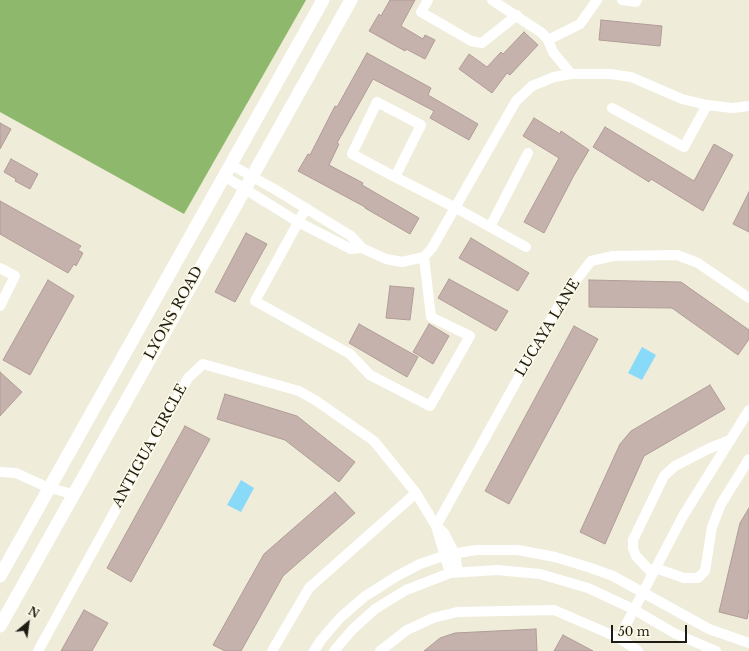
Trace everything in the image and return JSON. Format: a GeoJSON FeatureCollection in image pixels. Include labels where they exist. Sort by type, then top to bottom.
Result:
{"type":"FeatureCollection","features":[{"type":"Feature","properties":{"kind":"main road","name":"LYONS ROAD"},"geometry":{"type":"LineString","coordinates":[[0,576],[324,0]]}},
{"type":"Feature","properties":{"kind":"main road","name":"LYONS ROAD"},"geometry":{"type":"LineString","coordinates":[[0,626],[350,0]]}},
{"type":"Feature","properties":{"kind":"street"},"geometry":{"type":"LineString","coordinates":[[428,0],[421,12],[471,41],[482,43],[517,15]]}},
{"type":"Feature","properties":{"kind":"street"},"geometry":{"type":"LineString","coordinates":[[492,0],[517,15],[542,33],[548,40],[553,52],[574,74]]}},
{"type":"Feature","properties":{"kind":"street"},"geometry":{"type":"LineString","coordinates":[[548,40],[580,24],[597,0]]}},
{"type":"Feature","properties":{"kind":"street"},"geometry":{"type":"LineString","coordinates":[[622,0],[636,2],[637,0]]}},
{"type":"Feature","properties":{"kind":"street"},"geometry":{"type":"LineString","coordinates":[[227,170],[251,176],[351,236],[362,248],[386,259],[402,262],[424,257],[432,248],[516,101],[532,86],[554,77],[574,74],[610,74],[631,77],[682,99],[707,105],[733,108],[749,106]]}},
{"type":"Feature","properties":{"kind":"street"},"geometry":{"type":"LineString","coordinates":[[395,177],[421,125],[377,102],[352,154],[395,177],[456,208],[526,247]]}},
{"type":"Feature","properties":{"kind":"street"},"geometry":{"type":"LineString","coordinates":[[612,108],[684,148],[707,105]]}},
{"type":"Feature","properties":{"kind":"street"},"geometry":{"type":"LineString","coordinates":[[490,227],[528,153]]}},
{"type":"Feature","properties":{"kind":"street"},"geometry":{"type":"LineString","coordinates":[[227,170],[244,188],[298,222],[351,249],[362,248]]}},
{"type":"Feature","properties":{"kind":"street"},"geometry":{"type":"LineString","coordinates":[[306,208],[255,301],[350,354],[370,375],[430,406],[470,336],[431,317],[424,257]]}},
{"type":"Feature","properties":{"kind":"street","name":"LUCAYA LANE"},"geometry":{"type":"LineString","coordinates":[[436,526],[564,296],[591,261],[613,256],[677,255],[698,264],[749,298]]}},
{"type":"Feature","properties":{"kind":"street"},"geometry":{"type":"LineString","coordinates":[[0,268],[15,276],[0,306]]}},
{"type":"Feature","properties":{"kind":"street","name":"ANTIGUA CIRCLE"},"geometry":{"type":"LineString","coordinates":[[38,651],[188,378],[203,364],[299,391],[316,400],[374,441],[416,493],[436,526],[450,554],[454,572]]}},
{"type":"Feature","properties":{"kind":"street"},"geometry":{"type":"LineString","coordinates":[[619,638],[683,516],[749,410]]}},
{"type":"Feature","properties":{"kind":"street"},"geometry":{"type":"LineString","coordinates":[[730,440],[708,449],[675,466],[664,476],[633,540],[633,548],[636,556],[654,570],[684,578],[698,578],[705,571],[712,527],[721,504],[749,459]]}},
{"type":"Feature","properties":{"kind":"street"},"geometry":{"type":"LineString","coordinates":[[0,472],[16,473],[49,488],[73,494]]}},
{"type":"Feature","properties":{"kind":"street"},"geometry":{"type":"LineString","coordinates":[[272,651],[309,588],[416,493]]}},
{"type":"Feature","properties":{"kind":"street"},"geometry":{"type":"LineString","coordinates":[[314,651],[321,640],[340,618],[364,597],[397,576],[420,564],[450,554],[476,550],[518,550],[555,557],[613,576],[709,629],[749,643]]}},
{"type":"Feature","properties":{"kind":"street"},"geometry":{"type":"LineString","coordinates":[[334,651],[353,629],[375,609],[406,590],[454,572],[497,570],[540,574],[588,588],[633,609],[674,633],[716,651]]}},
{"type":"Feature","properties":{"kind":"street"},"geometry":{"type":"LineString","coordinates":[[380,651],[407,630],[433,618],[457,612],[554,610],[619,638],[638,651]]}},
{"type":"Feature","properties":{"kind":"green space"},"geometry":{"type":"Polygon","coordinates":[[[0,0],[306,0],[184,214],[0,112],[0,0]]]}},
{"type":"Feature","properties":{"kind":"water"},"geometry":{"type":"Polygon","coordinates":[[[642,347],[656,355],[642,380],[628,373],[642,347]]]}},
{"type":"Feature","properties":{"kind":"water"},"geometry":{"type":"Polygon","coordinates":[[[241,480],[254,488],[241,512],[227,505],[241,480]]]}},
{"type":"Feature","properties":{"kind":"building"},"geometry":{"type":"Polygon","coordinates":[[[390,0],[415,0],[401,26],[423,39],[425,35],[435,40],[425,59],[406,49],[405,51],[369,31],[379,14],[381,16],[390,0]]]}},
{"type":"Feature","properties":{"kind":"building"},"geometry":{"type":"Polygon","coordinates":[[[601,20],[662,26],[660,46],[599,40],[601,20]]]}},
{"type":"Feature","properties":{"kind":"building"},"geometry":{"type":"Polygon","coordinates":[[[524,32],[538,45],[510,75],[507,73],[492,93],[459,69],[469,54],[487,67],[501,52],[503,54],[524,32]]]}},
{"type":"Feature","properties":{"kind":"building"},"geometry":{"type":"Polygon","coordinates":[[[367,53],[431,88],[428,95],[478,124],[469,140],[430,118],[434,111],[373,79],[337,143],[339,144],[329,165],[363,183],[362,185],[419,218],[410,234],[365,207],[298,171],[308,154],[310,155],[335,106],[337,107],[367,53]]]}},
{"type":"Feature","properties":{"kind":"building"},"geometry":{"type":"Polygon","coordinates":[[[534,118],[560,134],[561,131],[589,150],[544,233],[524,222],[559,158],[523,136],[534,118]]]}},
{"type":"Feature","properties":{"kind":"building"},"geometry":{"type":"Polygon","coordinates":[[[0,123],[11,129],[0,149],[0,123]]]}},
{"type":"Feature","properties":{"kind":"building"},"geometry":{"type":"Polygon","coordinates":[[[605,127],[694,181],[714,144],[733,155],[703,211],[651,179],[649,182],[593,147],[605,127]]]}},
{"type":"Feature","properties":{"kind":"building"},"geometry":{"type":"Polygon","coordinates":[[[11,159],[38,174],[30,189],[15,181],[16,179],[4,172],[11,159]]]}},
{"type":"Feature","properties":{"kind":"building"},"geometry":{"type":"Polygon","coordinates":[[[749,192],[749,232],[733,224],[749,192]]]}},
{"type":"Feature","properties":{"kind":"building"},"geometry":{"type":"Polygon","coordinates":[[[0,201],[81,246],[78,250],[83,253],[76,266],[74,264],[68,273],[0,234],[0,201]]]}},
{"type":"Feature","properties":{"kind":"building"},"geometry":{"type":"Polygon","coordinates":[[[246,233],[267,244],[235,302],[215,292],[246,233]]]}},
{"type":"Feature","properties":{"kind":"building"},"geometry":{"type":"Polygon","coordinates":[[[471,238],[529,273],[518,291],[459,258],[471,238]]]}},
{"type":"Feature","properties":{"kind":"building"},"geometry":{"type":"Polygon","coordinates":[[[449,279],[508,311],[496,331],[438,298],[449,279]]]}},
{"type":"Feature","properties":{"kind":"building"},"geometry":{"type":"Polygon","coordinates":[[[48,280],[74,296],[30,375],[3,360],[48,280]]]}},
{"type":"Feature","properties":{"kind":"building"},"geometry":{"type":"Polygon","coordinates":[[[589,280],[681,282],[749,330],[749,339],[738,355],[672,308],[589,307],[589,280]]]}},
{"type":"Feature","properties":{"kind":"building"},"geometry":{"type":"Polygon","coordinates":[[[390,286],[414,288],[410,320],[386,318],[390,286]]]}},
{"type":"Feature","properties":{"kind":"building"},"geometry":{"type":"Polygon","coordinates":[[[359,324],[418,357],[407,377],[349,343],[359,324]]]}},
{"type":"Feature","properties":{"kind":"building"},"geometry":{"type":"Polygon","coordinates":[[[429,324],[449,336],[433,364],[413,352],[429,324]]]}},
{"type":"Feature","properties":{"kind":"building"},"geometry":{"type":"Polygon","coordinates":[[[574,326],[598,339],[509,504],[485,491],[574,326]]]}},
{"type":"Feature","properties":{"kind":"building"},"geometry":{"type":"Polygon","coordinates":[[[0,372],[22,392],[0,416],[0,372]]]}},
{"type":"Feature","properties":{"kind":"building"},"geometry":{"type":"Polygon","coordinates":[[[710,385],[725,409],[644,456],[605,544],[580,532],[620,444],[631,431],[710,385]]]}},
{"type":"Feature","properties":{"kind":"building"},"geometry":{"type":"Polygon","coordinates":[[[225,394],[297,416],[355,462],[339,482],[285,440],[217,419],[225,394]]]}},
{"type":"Feature","properties":{"kind":"building"},"geometry":{"type":"Polygon","coordinates":[[[185,426],[210,439],[131,582],[107,568],[185,426]]]}},
{"type":"Feature","properties":{"kind":"building"},"geometry":{"type":"Polygon","coordinates":[[[335,492],[355,513],[283,576],[241,651],[225,651],[213,645],[264,554],[335,492]]]}},
{"type":"Feature","properties":{"kind":"building"},"geometry":{"type":"Polygon","coordinates":[[[749,508],[749,609],[747,619],[719,612],[740,523],[749,508]]]}},
{"type":"Feature","properties":{"kind":"building"},"geometry":{"type":"Polygon","coordinates":[[[84,610],[108,623],[92,651],[61,651],[84,610]]]}},
{"type":"Feature","properties":{"kind":"building"},"geometry":{"type":"Polygon","coordinates":[[[536,629],[537,651],[424,651],[440,638],[455,633],[536,629]]]}},
{"type":"Feature","properties":{"kind":"building"},"geometry":{"type":"Polygon","coordinates":[[[563,635],[593,651],[554,651],[563,635]]]}}]}
